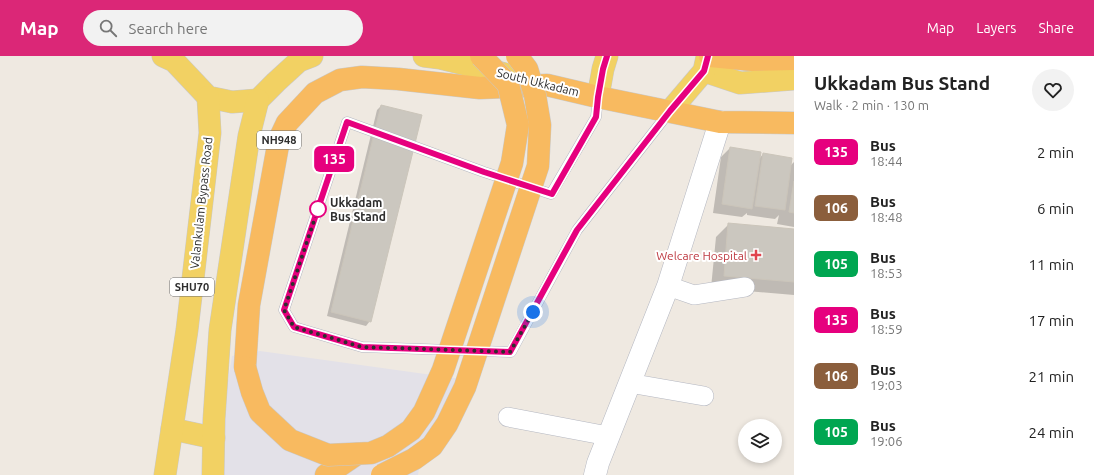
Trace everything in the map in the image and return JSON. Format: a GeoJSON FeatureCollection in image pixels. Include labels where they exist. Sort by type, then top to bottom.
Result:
{"type":"FeatureCollection","features":[{"type":"Feature","properties":{"kind":"highway","name":"NH948"},"geometry":{"type":"LineString","coordinates":[[480,56],[508,84],[518,125],[512,163],[491,228],[443,370],[424,412],[410,430],[388,446],[371,453],[328,455],[290,440],[260,412],[252,392],[245,367],[249,305],[279,140],[287,123],[315,93],[340,80],[362,77],[398,78],[480,88],[547,85]]}},
{"type":"Feature","properties":{"kind":"highway"},"geometry":{"type":"LineString","coordinates":[[382,475],[414,459],[432,446],[447,424],[465,388],[538,166],[540,125],[535,95],[527,69],[517,56]]}},
{"type":"Feature","properties":{"kind":"highway"},"geometry":{"type":"LineString","coordinates":[[707,61],[794,59]]}},
{"type":"Feature","properties":{"kind":"highway","name":"South Ukkadam"},"geometry":{"type":"LineString","coordinates":[[547,85],[720,122],[794,123]]}},
{"type":"Feature","properties":{"kind":"highway"},"geometry":{"type":"LineString","coordinates":[[326,475],[357,454]]}},
{"type":"Feature","properties":{"kind":"main road"},"geometry":{"type":"LineString","coordinates":[[163,56],[174,61],[208,98],[232,102],[258,100],[299,61],[312,56]]}},
{"type":"Feature","properties":{"kind":"main road","name":"South Ukkadam"},"geometry":{"type":"LineString","coordinates":[[424,56],[440,58],[547,85]]}},
{"type":"Feature","properties":{"kind":"main road"},"geometry":{"type":"LineString","coordinates":[[598,97],[607,56]]}},
{"type":"Feature","properties":{"kind":"main road"},"geometry":{"type":"LineString","coordinates":[[670,111],[707,61],[740,83],[794,79]]}},
{"type":"Feature","properties":{"kind":"main road","name":"Valankulam Bypass Road"},"geometry":{"type":"LineString","coordinates":[[165,475],[187,330],[210,133],[208,98]]}},
{"type":"Feature","properties":{"kind":"main road","name":"SHU70"},"geometry":{"type":"LineString","coordinates":[[213,475],[220,330],[249,136],[258,100]]}},
{"type":"Feature","properties":{"kind":"main road"},"geometry":{"type":"LineString","coordinates":[[172,429],[214,438]]}},
{"type":"Feature","properties":{"kind":"street"},"geometry":{"type":"LineString","coordinates":[[595,475],[608,436],[668,286],[720,122]]}},
{"type":"Feature","properties":{"kind":"street"},"geometry":{"type":"LineString","coordinates":[[668,286],[694,295],[745,287]]}},
{"type":"Feature","properties":{"kind":"street"},"geometry":{"type":"LineString","coordinates":[[629,383],[704,396]]}},
{"type":"Feature","properties":{"kind":"street"},"geometry":{"type":"LineString","coordinates":[[508,417],[608,436]]}},
{"type":"Feature","properties":{"kind":"lane"},"geometry":{"type":"LineString","coordinates":[[598,97],[596,117],[552,194],[484,172],[347,122],[284,310],[294,327],[362,347],[510,352],[577,230],[670,111]]}},
{"type":"Feature","properties":{"kind":"shaded area"},"geometry":{"type":"Polygon","coordinates":[[[260,351],[461,379],[421,456],[418,475],[213,475],[232,356],[260,351]]]}},
{"type":"Feature","properties":{"kind":"building"},"geometry":{"type":"Polygon","coordinates":[[[381,105],[422,115],[371,322],[331,312],[381,105]]]}},
{"type":"Feature","properties":{"kind":"building"},"geometry":{"type":"Polygon","coordinates":[[[730,147],[761,152],[752,209],[722,204],[730,147]]]}},
{"type":"Feature","properties":{"kind":"building"},"geometry":{"type":"Polygon","coordinates":[[[763,153],[792,158],[785,210],[755,206],[763,153]]]}},
{"type":"Feature","properties":{"kind":"building"},"geometry":{"type":"Polygon","coordinates":[[[794,181],[794,213],[789,212],[794,181]]]}},
{"type":"Feature","properties":{"kind":"building"},"geometry":{"type":"Polygon","coordinates":[[[728,223],[794,229],[794,282],[724,276],[728,223]]]}},
{"type":"Feature","properties":{"kind":"bus line","name":"135"},"geometry":{"type":"LineString","coordinates":[[607,56],[603,69],[596,117],[552,194],[484,172],[347,122],[284,310],[294,327],[362,347],[510,352],[577,230],[670,111],[704,71],[708,56]]}},
{"type":"Feature","properties":{"kind":"place","name":"Ukkadam Bus Stand"},"geometry":{"type":"Point","coordinates":[318,209]}},
{"type":"Feature","properties":{"kind":"place","name":"Welcare Hospital"},"geometry":{"type":"Point","coordinates":[756,255]}},
{"type":"Feature","properties":{"kind":"route"},"geometry":{"type":"LineString","coordinates":[[318,209],[284,310],[294,327],[362,347],[510,352],[533,312]]}}]}
